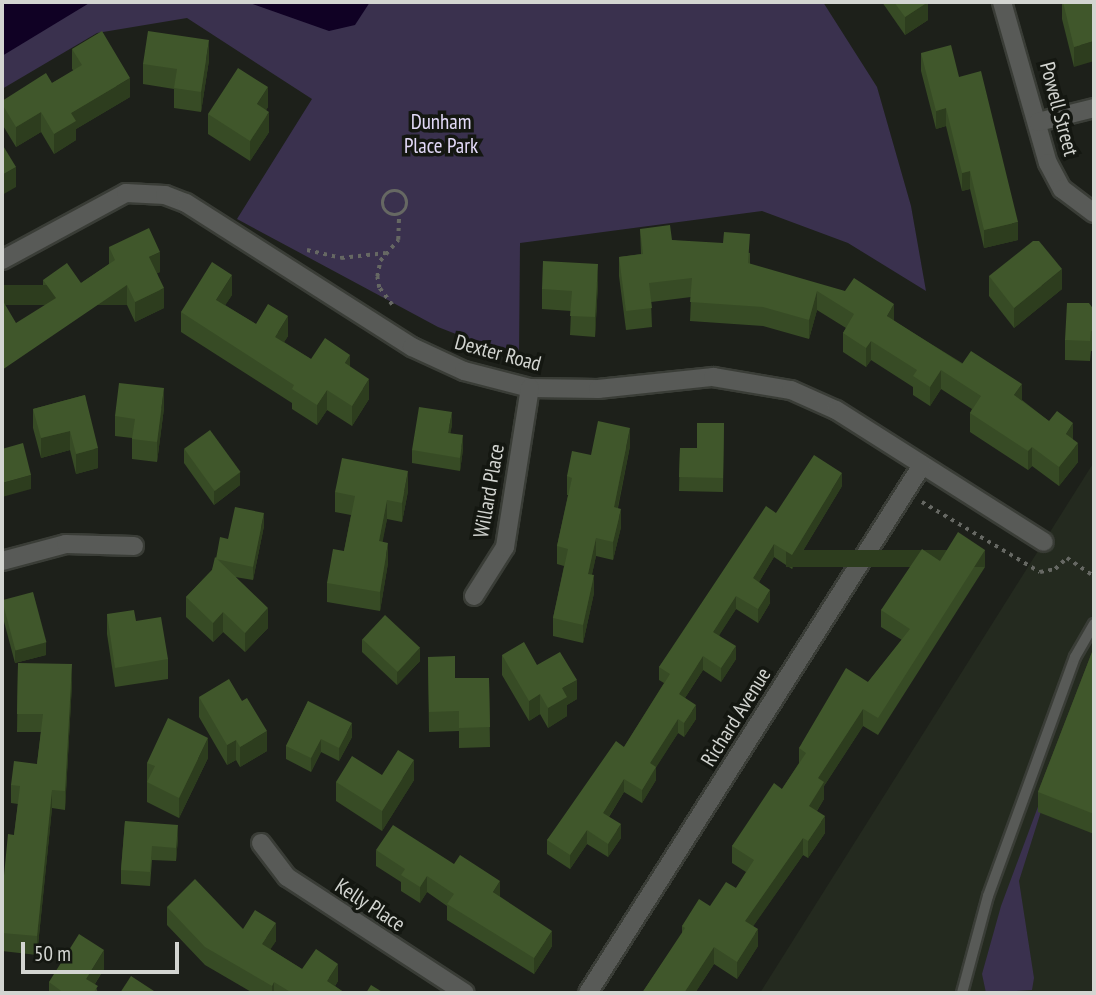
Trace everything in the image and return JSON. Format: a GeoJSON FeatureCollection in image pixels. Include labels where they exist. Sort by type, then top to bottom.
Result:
{"type":"FeatureCollection","features":[{"type":"Feature","properties":{"kind":"street","name":"Powell Street"},"geometry":{"type":"LineString","coordinates":[[1002,2],[1048,163],[1062,190],[1094,213]]}},
{"type":"Feature","properties":{"kind":"street"},"geometry":{"type":"LineString","coordinates":[[1038,122],[1094,108]]}},
{"type":"Feature","properties":{"kind":"street","name":"Dexter Road"},"geometry":{"type":"LineString","coordinates":[[2,260],[126,193],[165,195],[186,203],[412,346],[464,370],[530,388],[598,389],[713,377],[764,383],[836,410],[1044,542]]}},
{"type":"Feature","properties":{"kind":"street","name":"Willard Place"},"geometry":{"type":"LineString","coordinates":[[474,596],[505,547],[530,388]]}},
{"type":"Feature","properties":{"kind":"street","name":"Richard Avenue"},"geometry":{"type":"LineString","coordinates":[[588,993],[922,465]]}},
{"type":"Feature","properties":{"kind":"street"},"geometry":{"type":"LineString","coordinates":[[2,561],[66,544],[134,546]]}},
{"type":"Feature","properties":{"kind":"street","name":"Kelly Place"},"geometry":{"type":"LineString","coordinates":[[261,843],[287,877],[465,993]]}},
{"type":"Feature","properties":{"kind":"lane"},"geometry":{"type":"LineString","coordinates":[[962,993],[988,896],[1075,657],[1094,624]]}},
{"type":"Feature","properties":{"kind":"path"},"geometry":{"type":"LineString","coordinates":[[390,191],[398,191],[406,198],[405,210],[398,215],[387,212],[383,205],[390,191]]}},
{"type":"Feature","properties":{"kind":"path"},"geometry":{"type":"LineString","coordinates":[[392,305],[379,288],[377,277],[386,253],[398,240],[398,215]]}},
{"type":"Feature","properties":{"kind":"path"},"geometry":{"type":"LineString","coordinates":[[307,250],[341,258],[386,253]]}},
{"type":"Feature","properties":{"kind":"path"},"geometry":{"type":"LineString","coordinates":[[905,491],[1040,572],[1055,569],[1067,558],[1094,576]]}},
{"type":"Feature","properties":{"kind":"shaded area"},"geometry":{"type":"Polygon","coordinates":[[[2,2],[91,2],[2,56],[2,2]]]}},
{"type":"Feature","properties":{"kind":"shaded area"},"geometry":{"type":"Polygon","coordinates":[[[247,2],[370,2],[355,25],[329,31],[247,2]]]}},
{"type":"Feature","properties":{"kind":"shaded area"},"geometry":{"type":"Polygon","coordinates":[[[1094,462],[1094,993],[760,993],[1094,462]]]}},
{"type":"Feature","properties":{"kind":"green space","name":"Dunham Place Park"},"geometry":{"type":"Polygon","coordinates":[[[2,2],[823,2],[877,87],[911,206],[926,291],[848,243],[762,211],[520,243],[519,356],[489,347],[438,327],[237,219],[312,99],[187,18],[97,33],[2,89],[2,2]]]}},
{"type":"Feature","properties":{"kind":"green space"},"geometry":{"type":"Polygon","coordinates":[[[1068,726],[1019,881],[1034,978],[1032,990],[986,993],[982,974],[1001,906],[1068,726]]]}},
{"type":"Feature","properties":{"kind":"building"},"geometry":{"type":"Polygon","coordinates":[[[894,2],[928,2],[905,17],[894,2]]]}},
{"type":"Feature","properties":{"kind":"building"},"geometry":{"type":"Polygon","coordinates":[[[1063,2],[1094,2],[1094,41],[1074,47],[1063,2]]]}},
{"type":"Feature","properties":{"kind":"building"},"geometry":{"type":"Polygon","coordinates":[[[102,31],[130,78],[71,113],[76,121],[54,134],[41,112],[16,127],[2,101],[46,73],[52,83],[82,65],[72,49],[102,31]]]}},
{"type":"Feature","properties":{"kind":"building"},"geometry":{"type":"Polygon","coordinates":[[[148,31],[209,40],[201,92],[174,88],[177,69],[143,64],[148,31]]]}},
{"type":"Feature","properties":{"kind":"building"},"geometry":{"type":"Polygon","coordinates":[[[951,45],[959,77],[981,71],[1018,222],[984,230],[970,171],[962,173],[946,108],[936,111],[921,53],[951,45]]]}},
{"type":"Feature","properties":{"kind":"building"},"geometry":{"type":"Polygon","coordinates":[[[238,68],[268,87],[257,104],[269,112],[250,141],[208,114],[238,68]]]}},
{"type":"Feature","properties":{"kind":"building"},"geometry":{"type":"Polygon","coordinates":[[[2,144],[16,167],[2,175],[2,144]]]}},
{"type":"Feature","properties":{"kind":"building"},"geometry":{"type":"Polygon","coordinates":[[[670,225],[672,240],[723,243],[724,232],[750,234],[748,263],[845,291],[854,278],[894,304],[887,316],[962,364],[971,351],[1022,384],[1014,395],[1049,421],[1057,411],[1073,423],[1066,434],[1078,443],[1059,467],[1032,447],[1028,451],[970,413],[981,396],[941,370],[930,387],[913,376],[917,370],[871,341],[866,348],[843,333],[854,314],[817,291],[809,320],[763,307],[690,302],[692,278],[649,283],[652,308],[626,311],[619,257],[643,254],[640,229],[670,225]]]}},
{"type":"Feature","properties":{"kind":"building"},"geometry":{"type":"Polygon","coordinates":[[[149,228],[160,252],[149,257],[164,288],[135,302],[127,285],[2,370],[2,301],[16,323],[56,298],[43,280],[67,263],[81,283],[115,260],[109,247],[149,228]]]}},
{"type":"Feature","properties":{"kind":"building"},"geometry":{"type":"Polygon","coordinates":[[[1033,241],[1039,241],[1062,269],[1014,308],[989,276],[1033,241]]]}},
{"type":"Feature","properties":{"kind":"building"},"geometry":{"type":"Polygon","coordinates":[[[543,261],[598,264],[595,317],[570,316],[572,291],[542,289],[543,261]]]}},
{"type":"Feature","properties":{"kind":"building"},"geometry":{"type":"Polygon","coordinates":[[[212,262],[232,275],[216,300],[256,324],[268,304],[288,316],[275,337],[311,359],[325,338],[350,355],[345,363],[369,379],[352,406],[327,390],[317,405],[292,389],[294,385],[181,312],[212,262]]]}},
{"type":"Feature","properties":{"kind":"building"},"geometry":{"type":"Polygon","coordinates":[[[1067,303],[1089,303],[1094,310],[1094,331],[1091,331],[1090,341],[1065,340],[1067,303]]]}},
{"type":"Feature","properties":{"kind":"building"},"geometry":{"type":"Polygon","coordinates":[[[119,383],[164,388],[157,442],[132,439],[135,419],[115,416],[119,383]]]}},
{"type":"Feature","properties":{"kind":"building"},"geometry":{"type":"Polygon","coordinates":[[[85,395],[98,448],[76,454],[70,431],[41,438],[33,409],[85,395]]]}},
{"type":"Feature","properties":{"kind":"building"},"geometry":{"type":"Polygon","coordinates":[[[419,407],[452,412],[448,433],[463,435],[460,458],[412,450],[419,407]]]}},
{"type":"Feature","properties":{"kind":"building"},"geometry":{"type":"Polygon","coordinates":[[[598,421],[630,428],[614,507],[621,509],[613,542],[596,538],[588,574],[594,575],[583,625],[553,618],[568,549],[557,546],[572,478],[567,476],[572,451],[591,455],[598,421]]]}},
{"type":"Feature","properties":{"kind":"building"},"geometry":{"type":"Polygon","coordinates":[[[697,423],[724,423],[723,478],[679,477],[680,448],[697,448],[697,423]]]}},
{"type":"Feature","properties":{"kind":"building"},"geometry":{"type":"Polygon","coordinates":[[[210,430],[241,472],[215,491],[184,449],[210,430]]]}},
{"type":"Feature","properties":{"kind":"building"},"geometry":{"type":"Polygon","coordinates":[[[23,443],[31,475],[2,483],[2,449],[23,443]]]}},
{"type":"Feature","properties":{"kind":"building"},"geometry":{"type":"Polygon","coordinates":[[[814,455],[842,473],[792,555],[774,544],[753,578],[770,590],[758,609],[736,596],[713,632],[736,646],[721,668],[703,656],[679,694],[696,705],[684,723],[678,719],[650,763],[656,767],[642,790],[624,779],[603,813],[621,824],[608,844],[587,830],[570,855],[547,840],[616,741],[624,747],[670,674],[659,667],[766,506],[776,513],[814,455]]]}},
{"type":"Feature","properties":{"kind":"building"},"geometry":{"type":"Polygon","coordinates":[[[342,458],[408,471],[402,503],[387,500],[379,541],[388,543],[380,592],[327,583],[333,549],[344,551],[355,496],[335,492],[342,458]]]}},
{"type":"Feature","properties":{"kind":"building"},"geometry":{"type":"Polygon","coordinates":[[[235,507],[264,513],[253,567],[216,559],[220,537],[228,539],[235,507]]]}},
{"type":"Feature","properties":{"kind":"building"},"geometry":{"type":"Polygon","coordinates":[[[958,532],[985,550],[878,718],[863,709],[818,778],[824,782],[809,806],[825,816],[808,841],[803,838],[745,921],[758,929],[737,962],[714,947],[684,993],[642,993],[685,928],[682,926],[699,899],[710,906],[726,882],[736,888],[754,860],[732,846],[774,783],[782,789],[806,753],[799,748],[846,668],[868,682],[910,629],[881,610],[922,549],[940,561],[958,532]]]}},
{"type":"Feature","properties":{"kind":"building"},"geometry":{"type":"Polygon","coordinates":[[[215,557],[268,608],[245,633],[223,612],[213,623],[186,597],[212,570],[215,557]]]}},
{"type":"Feature","properties":{"kind":"building"},"geometry":{"type":"Polygon","coordinates":[[[33,592],[46,642],[16,651],[2,600],[33,592]]]}},
{"type":"Feature","properties":{"kind":"building"},"geometry":{"type":"Polygon","coordinates":[[[134,610],[136,621],[161,617],[168,659],[115,668],[107,614],[134,610]]]}},
{"type":"Feature","properties":{"kind":"building"},"geometry":{"type":"Polygon","coordinates":[[[385,615],[420,648],[398,672],[362,639],[385,615]]]}},
{"type":"Feature","properties":{"kind":"building"},"geometry":{"type":"Polygon","coordinates":[[[524,642],[537,665],[560,652],[577,680],[562,688],[567,697],[548,708],[540,694],[529,701],[502,655],[524,642]]]}},
{"type":"Feature","properties":{"kind":"building"},"geometry":{"type":"Polygon","coordinates":[[[1094,647],[1094,814],[1038,792],[1094,647]]]}},
{"type":"Feature","properties":{"kind":"building"},"geometry":{"type":"Polygon","coordinates":[[[455,656],[455,678],[489,678],[490,727],[459,728],[459,711],[429,712],[428,657],[455,656]]]}},
{"type":"Feature","properties":{"kind":"building"},"geometry":{"type":"Polygon","coordinates":[[[18,663],[72,664],[65,791],[52,790],[37,936],[2,933],[2,896],[8,834],[14,835],[20,786],[11,785],[14,761],[37,764],[43,714],[17,714],[18,663]]]}},
{"type":"Feature","properties":{"kind":"building"},"geometry":{"type":"Polygon","coordinates":[[[229,679],[242,701],[247,698],[267,731],[240,747],[236,740],[227,745],[199,697],[229,679]]]}},
{"type":"Feature","properties":{"kind":"building"},"geometry":{"type":"Polygon","coordinates":[[[308,701],[352,723],[339,748],[321,739],[311,758],[286,746],[308,701]]]}},
{"type":"Feature","properties":{"kind":"building"},"geometry":{"type":"Polygon","coordinates":[[[168,718],[208,738],[179,798],[147,782],[155,766],[147,763],[168,718]]]}},
{"type":"Feature","properties":{"kind":"building"},"geometry":{"type":"Polygon","coordinates":[[[398,750],[414,760],[382,811],[336,782],[352,756],[382,775],[398,750]]]}},
{"type":"Feature","properties":{"kind":"building"},"geometry":{"type":"Polygon","coordinates":[[[125,821],[178,825],[176,848],[152,846],[150,872],[121,870],[125,821]]]}},
{"type":"Feature","properties":{"kind":"building"},"geometry":{"type":"Polygon","coordinates":[[[393,825],[454,864],[460,855],[500,881],[493,892],[552,931],[534,958],[447,904],[454,894],[427,876],[420,887],[401,875],[405,869],[376,850],[393,825]]]}},
{"type":"Feature","properties":{"kind":"building"},"geometry":{"type":"Polygon","coordinates":[[[195,879],[243,929],[255,910],[276,923],[262,944],[302,969],[316,949],[338,964],[327,981],[345,993],[292,993],[274,982],[272,986],[205,947],[167,907],[195,879]]]}},
{"type":"Feature","properties":{"kind":"building"},"geometry":{"type":"Polygon","coordinates":[[[79,934],[104,950],[86,979],[98,986],[93,993],[64,993],[49,982],[79,934]]]}},
{"type":"Feature","properties":{"kind":"building"},"geometry":{"type":"Polygon","coordinates":[[[131,976],[157,993],[120,993],[131,976]]]}},
{"type":"Feature","properties":{"kind":"building"},"geometry":{"type":"Polygon","coordinates":[[[371,985],[384,993],[366,993],[371,985]]]}}]}
